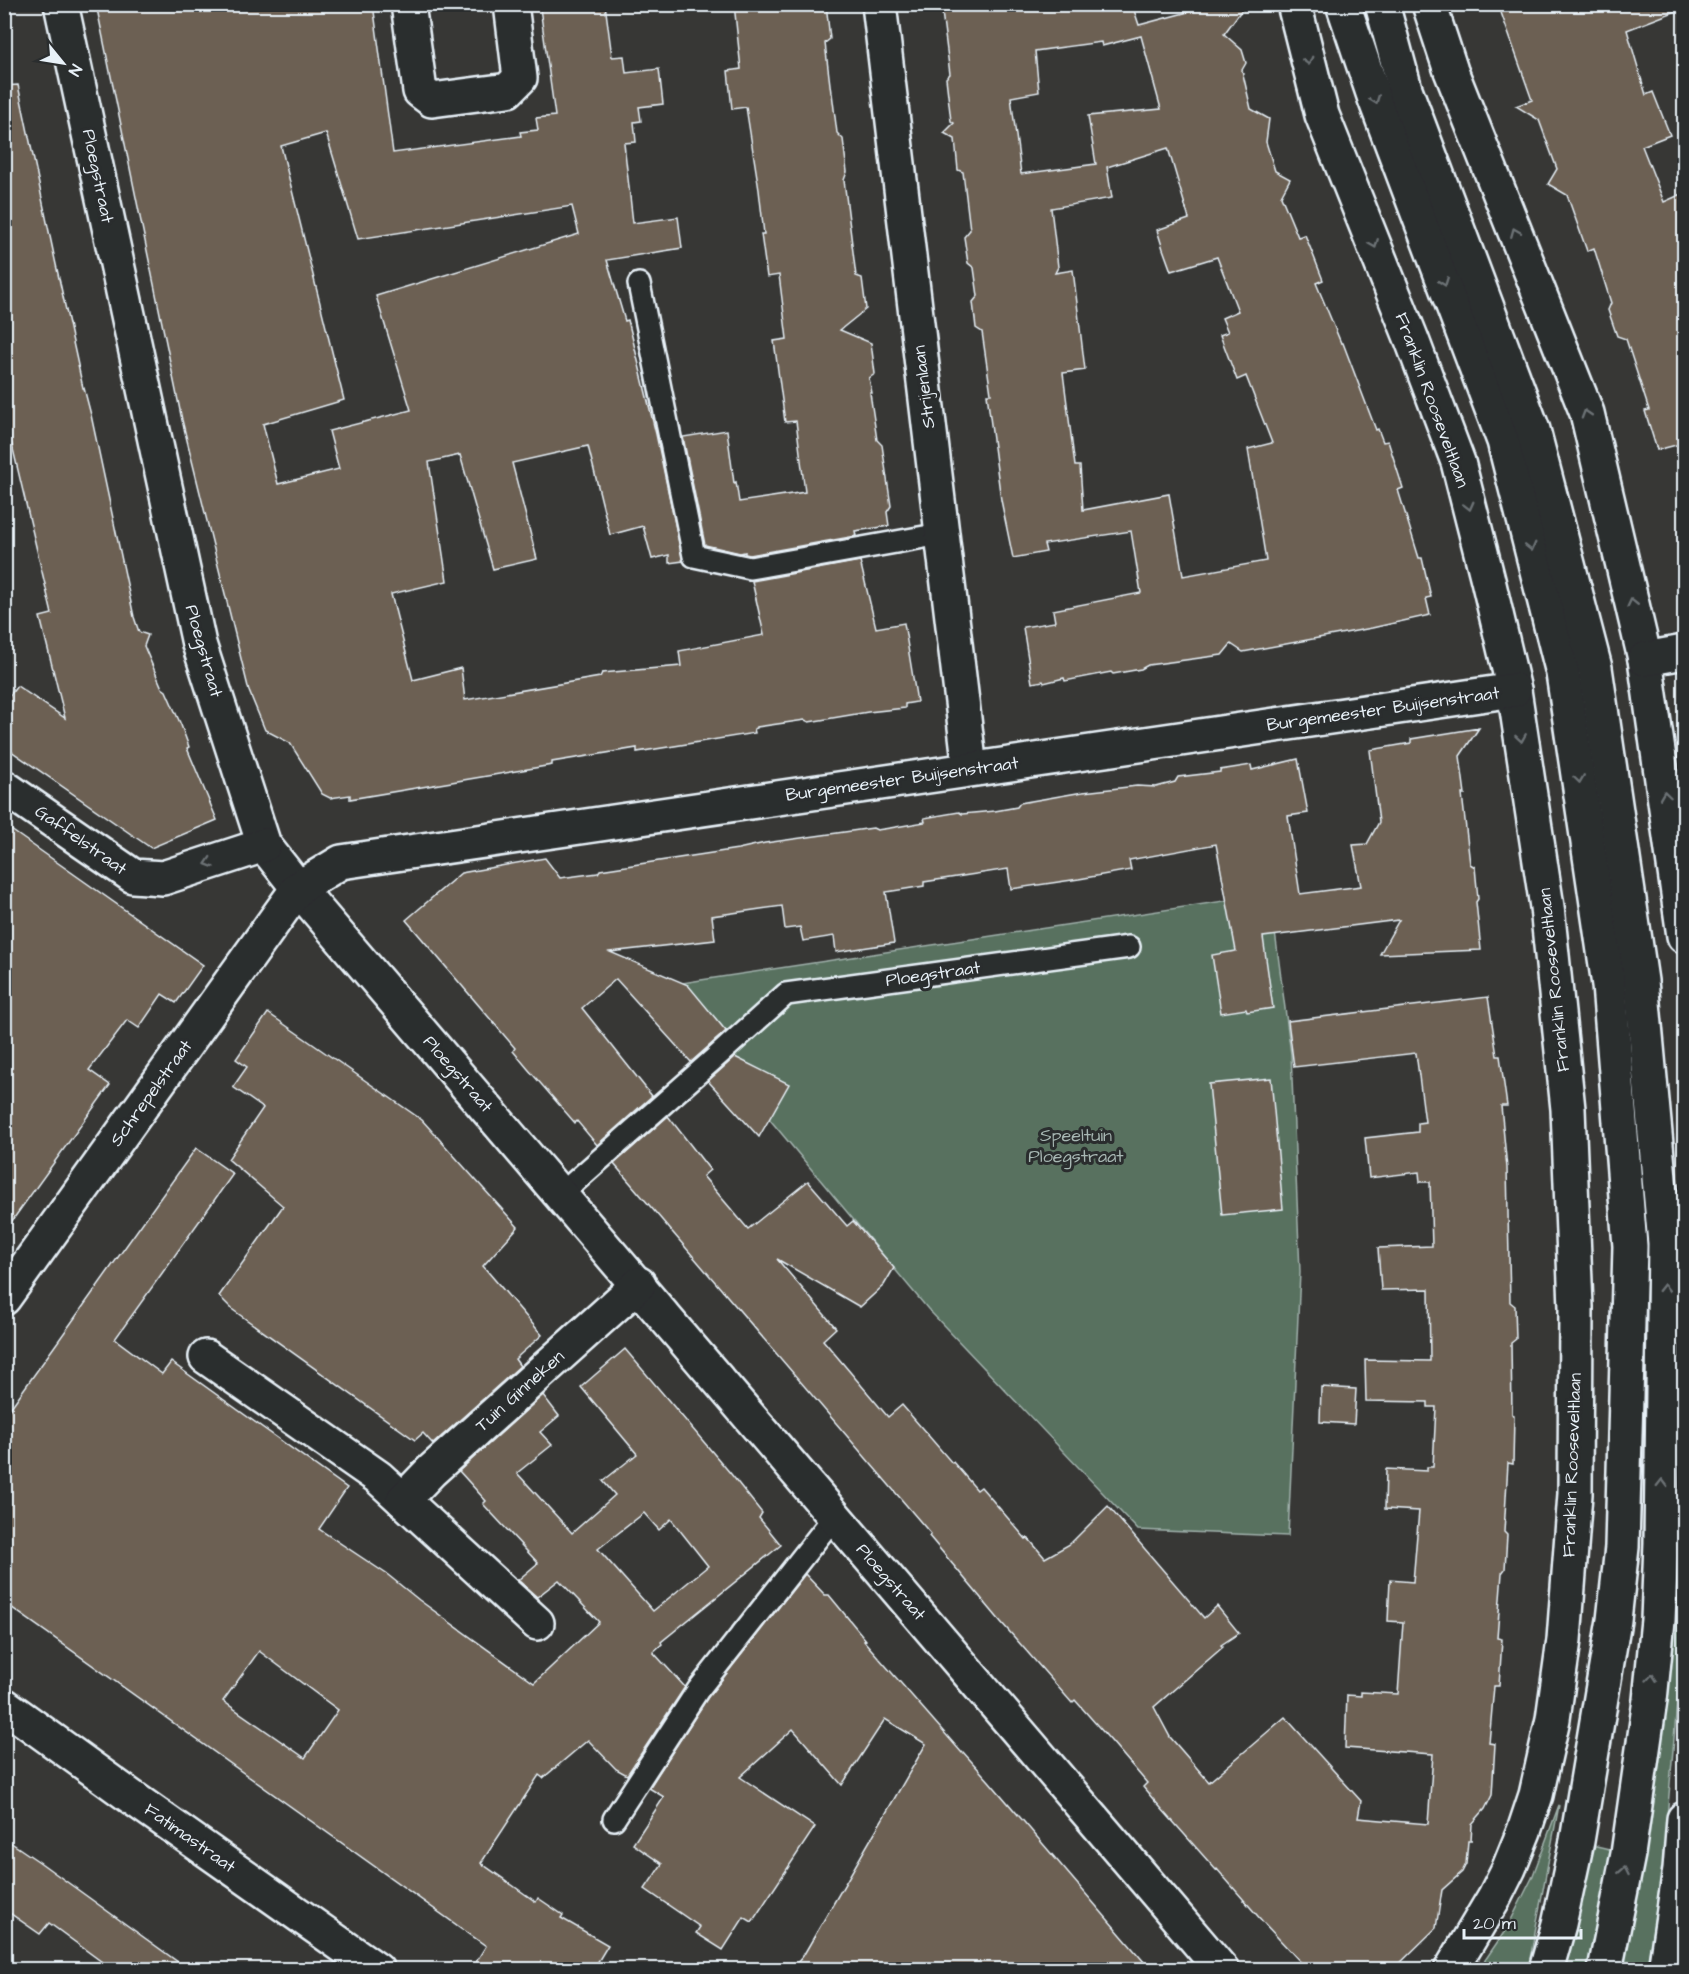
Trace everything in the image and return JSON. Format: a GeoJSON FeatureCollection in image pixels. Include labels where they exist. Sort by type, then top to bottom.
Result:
{"type":"FeatureCollection","features":[{"type":"Feature","properties":{"kind":"street","name":"Ploegstraat"},"geometry":{"type":"LineString","coordinates":[[61,4],[199,644],[264,844],[298,888],[639,1284],[1222,1970]]}},
{"type":"Feature","properties":{"kind":"street"},"geometry":{"type":"LineString","coordinates":[[408,4],[420,91],[432,100],[508,90],[520,78],[511,4]]}},
{"type":"Feature","properties":{"kind":"street","name":"Strijenlaan"},"geometry":{"type":"LineString","coordinates":[[879,4],[970,769]]}},
{"type":"Feature","properties":{"kind":"street","name":"Franklin Rooseveltlaan"},"geometry":{"type":"LineString","coordinates":[[1294,4],[1322,115],[1458,462],[1514,690],[1548,907],[1568,1109],[1576,1307],[1575,1494],[1564,1640],[1553,1719],[1536,1795],[1509,1868],[1480,1923],[1451,1970]]}},
{"type":"Feature","properties":{"kind":"street"},"geometry":{"type":"LineString","coordinates":[[1343,4],[1375,99],[1504,441],[1563,673],[1609,985],[1630,1246],[1623,1547],[1612,1631],[1577,1841],[1559,1924],[1546,1970]]}},
{"type":"Feature","properties":{"kind":"street"},"geometry":{"type":"LineString","coordinates":[[1382,4],[1405,89],[1533,429],[1595,668],[1641,981],[1665,1243],[1658,1620],[1650,1700],[1628,1854],[1605,1970]]}},
{"type":"Feature","properties":{"kind":"street"},"geometry":{"type":"LineString","coordinates":[[1429,4],[1451,71],[1587,413],[1645,659],[1684,936]]}},
{"type":"Feature","properties":{"kind":"street"},"geometry":{"type":"LineString","coordinates":[[1645,659],[1684,652]]}},
{"type":"Feature","properties":{"kind":"street","name":"Burgemeester Buijsenstraat"},"geometry":{"type":"LineString","coordinates":[[298,888],[341,862],[1514,690]]}},
{"type":"Feature","properties":{"kind":"street","name":"Gaffelstraat"},"geometry":{"type":"LineString","coordinates":[[4,787],[133,876],[163,878],[264,844]]}},
{"type":"Feature","properties":{"kind":"street","name":"Schrepelstraat"},"geometry":{"type":"LineString","coordinates":[[4,1298],[298,888]]}},
{"type":"Feature","properties":{"kind":"street","name":"Tuin Ginneken"},"geometry":{"type":"LineString","coordinates":[[403,1500],[430,1471],[639,1284]]}},
{"type":"Feature","properties":{"kind":"street"},"geometry":{"type":"LineString","coordinates":[[206,1357],[378,1477],[537,1623]]}},
{"type":"Feature","properties":{"kind":"street","name":"Fatimastraat"},"geometry":{"type":"LineString","coordinates":[[4,1705],[377,1970]]}},
{"type":"Feature","properties":{"kind":"street"},"geometry":{"type":"LineString","coordinates":[[1665,1970],[1680,1869],[1684,1819]]}},
{"type":"Feature","properties":{"kind":"lane"},"geometry":{"type":"LineString","coordinates":[[639,284],[694,556],[750,568],[942,534]]}},
{"type":"Feature","properties":{"kind":"lane","name":"Ploegstraat"},"geometry":{"type":"LineString","coordinates":[[561,1194],[716,1059],[786,994],[1129,947]]}},
{"type":"Feature","properties":{"kind":"lane"},"geometry":{"type":"LineString","coordinates":[[614,1819],[698,1690],[834,1516]]}},
{"type":"Feature","properties":{"kind":"green space","name":"Speeltuin Ploegstraat"},"geometry":{"type":"Polygon","coordinates":[[[1270,894],[1291,1054],[1300,1272],[1288,1536],[1138,1530],[928,1309],[711,1049],[652,988],[1270,894]]]}},
{"type":"Feature","properties":{"kind":"green space"},"geometry":{"type":"Polygon","coordinates":[[[1684,1568],[1684,1626],[1663,1862],[1647,1969],[1622,1970],[1644,1855],[1670,1648],[1684,1568]]]}},
{"type":"Feature","properties":{"kind":"green space"},"geometry":{"type":"Polygon","coordinates":[[[1559,1805],[1528,1969],[1479,1969],[1507,1928],[1532,1878],[1559,1805]]]}},
{"type":"Feature","properties":{"kind":"green space"},"geometry":{"type":"Polygon","coordinates":[[[1592,1845],[1614,1850],[1590,1969],[1561,1970],[1592,1845]]]}},
{"type":"Feature","properties":{"kind":"building"},"geometry":{"type":"Polygon","coordinates":[[[96,4],[373,4],[393,153],[521,136],[520,132],[538,130],[536,118],[555,116],[540,8],[550,7],[550,4],[605,4],[612,57],[624,56],[626,73],[659,69],[663,104],[639,107],[641,121],[634,122],[636,142],[624,143],[633,223],[678,217],[682,248],[607,260],[625,321],[628,320],[656,434],[683,561],[669,563],[669,555],[652,559],[643,526],[610,535],[588,446],[512,463],[537,559],[493,569],[460,455],[429,462],[447,581],[391,594],[413,680],[461,668],[465,700],[600,677],[602,673],[681,666],[679,651],[764,635],[752,581],[860,561],[876,628],[904,623],[917,702],[905,704],[905,708],[757,727],[754,729],[755,733],[637,752],[637,748],[552,762],[552,765],[350,799],[350,795],[330,798],[322,794],[290,743],[265,730],[249,691],[182,420],[96,4]],[[326,133],[281,146],[344,400],[263,424],[278,484],[339,469],[329,431],[411,410],[376,296],[579,234],[572,206],[358,239],[326,133]]]}},
{"type":"Feature","properties":{"kind":"building"},"geometry":{"type":"Polygon","coordinates":[[[734,4],[826,4],[830,39],[825,43],[831,93],[837,133],[843,139],[847,172],[844,180],[856,276],[862,278],[866,309],[840,330],[871,343],[875,374],[869,378],[872,393],[870,393],[877,440],[882,445],[891,506],[887,512],[889,526],[855,531],[856,536],[750,555],[745,552],[740,553],[705,545],[683,437],[727,430],[734,483],[736,482],[739,502],[805,492],[796,421],[785,422],[774,341],[787,339],[779,275],[767,277],[761,234],[764,234],[759,190],[746,107],[732,109],[728,71],[741,69],[734,4]]]}},
{"type":"Feature","properties":{"kind":"building"},"geometry":{"type":"Polygon","coordinates":[[[941,4],[997,4],[998,10],[1039,4],[1132,4],[1139,25],[1218,4],[1246,4],[1224,34],[1242,50],[1246,63],[1242,70],[1251,109],[1269,119],[1266,142],[1275,171],[1290,179],[1281,196],[1298,237],[1305,235],[1314,257],[1323,280],[1316,283],[1341,343],[1343,343],[1376,430],[1378,429],[1383,442],[1388,441],[1403,488],[1398,490],[1419,558],[1422,558],[1431,597],[1426,598],[1430,615],[1243,652],[1231,644],[1222,655],[1148,665],[1141,669],[1113,674],[1111,672],[1065,681],[1064,678],[1044,683],[1043,681],[1032,683],[1023,627],[1055,622],[1053,610],[1141,593],[1131,531],[1044,544],[1046,552],[1013,558],[1001,500],[987,394],[991,394],[982,332],[976,328],[973,302],[978,296],[974,268],[968,263],[964,237],[970,230],[963,172],[958,170],[955,139],[944,133],[954,123],[951,121],[946,78],[950,74],[941,4]],[[1141,36],[1102,46],[1101,42],[1035,51],[1039,92],[1011,97],[1021,174],[1096,164],[1088,116],[1161,109],[1141,36]],[[1168,148],[1107,167],[1112,198],[1051,208],[1058,267],[1055,273],[1073,270],[1085,370],[1063,373],[1075,466],[1080,466],[1083,510],[1169,494],[1183,576],[1266,561],[1248,449],[1272,443],[1246,376],[1237,380],[1220,335],[1228,332],[1222,318],[1238,311],[1217,257],[1171,271],[1163,249],[1157,230],[1189,219],[1168,148]]]}},
{"type":"Feature","properties":{"kind":"building"},"geometry":{"type":"Polygon","coordinates":[[[1498,4],[1684,4],[1684,8],[1627,30],[1646,95],[1653,92],[1670,135],[1642,146],[1664,202],[1684,193],[1684,443],[1657,450],[1645,411],[1649,410],[1626,339],[1617,336],[1608,310],[1611,303],[1594,248],[1587,251],[1567,195],[1548,184],[1557,169],[1539,120],[1516,106],[1532,100],[1498,4]]]}},
{"type":"Feature","properties":{"kind":"building"},"geometry":{"type":"Polygon","coordinates":[[[18,85],[134,617],[139,632],[148,635],[144,646],[181,725],[189,747],[187,748],[217,820],[151,848],[4,746],[4,703],[17,686],[65,718],[40,617],[52,614],[4,411],[4,86],[18,85]]]}},
{"type":"Feature","properties":{"kind":"building"},"geometry":{"type":"Polygon","coordinates":[[[1479,728],[1460,756],[1470,864],[1475,867],[1481,950],[1380,954],[1399,920],[1263,937],[1273,1008],[1221,1013],[1212,955],[1236,951],[1216,844],[1129,860],[1131,870],[1011,889],[1008,869],[924,882],[924,886],[886,892],[894,943],[836,952],[834,936],[803,941],[800,927],[785,929],[782,906],[712,916],[715,940],[610,952],[688,985],[726,1031],[691,1062],[616,979],[582,1008],[652,1096],[597,1145],[528,1069],[513,1051],[515,1048],[406,920],[461,873],[545,858],[560,878],[598,873],[600,870],[765,843],[873,828],[877,830],[890,828],[925,822],[924,818],[959,812],[962,814],[995,811],[1017,807],[1020,803],[1083,792],[1137,786],[1156,787],[1175,782],[1178,777],[1220,772],[1220,770],[1251,765],[1252,770],[1298,759],[1308,813],[1288,816],[1300,894],[1361,886],[1353,845],[1367,844],[1379,822],[1370,750],[1411,743],[1411,739],[1479,728]]]}},
{"type":"Feature","properties":{"kind":"building"},"geometry":{"type":"Polygon","coordinates":[[[4,825],[203,965],[176,1003],[162,994],[139,1028],[127,1020],[89,1070],[110,1085],[4,1232],[4,825]]]}},
{"type":"Feature","properties":{"kind":"building"},"geometry":{"type":"Polygon","coordinates":[[[1488,997],[1507,1106],[1501,1106],[1507,1168],[1510,1302],[1515,1306],[1516,1339],[1511,1343],[1512,1414],[1514,1415],[1513,1464],[1508,1463],[1504,1532],[1507,1535],[1505,1569],[1502,1573],[1497,1638],[1502,1639],[1499,1686],[1494,1686],[1489,1743],[1495,1744],[1492,1795],[1485,1809],[1472,1824],[1471,1841],[1468,1841],[1466,1864],[1462,1872],[1442,1890],[1436,1928],[1393,1970],[1308,1970],[1153,1799],[1143,1787],[1147,1783],[1075,1700],[1072,1703],[1001,1622],[929,1536],[931,1534],[614,1164],[668,1116],[710,1170],[703,1176],[748,1229],[808,1181],[847,1226],[853,1221],[894,1268],[884,1285],[860,1307],[777,1259],[836,1328],[823,1340],[888,1417],[902,1405],[977,1490],[981,1487],[1045,1558],[1070,1544],[1108,1506],[1204,1618],[1217,1606],[1239,1633],[1221,1645],[1223,1647],[1154,1707],[1170,1737],[1209,1782],[1285,1717],[1361,1801],[1358,1818],[1428,1824],[1433,1754],[1345,1748],[1347,1695],[1361,1696],[1361,1692],[1398,1694],[1403,1622],[1388,1621],[1390,1580],[1413,1582],[1419,1511],[1385,1509],[1386,1469],[1427,1471],[1427,1467],[1433,1467],[1436,1407],[1428,1407],[1428,1402],[1366,1401],[1365,1360],[1430,1361],[1429,1289],[1381,1290],[1378,1248],[1432,1246],[1430,1182],[1420,1182],[1419,1172],[1369,1178],[1365,1138],[1418,1132],[1418,1123],[1425,1122],[1416,1053],[1294,1067],[1288,1021],[1488,997]]]}},
{"type":"Feature","properties":{"kind":"building"},"geometry":{"type":"Polygon","coordinates":[[[268,1013],[422,1120],[518,1227],[483,1266],[542,1335],[515,1359],[520,1366],[433,1444],[423,1433],[415,1440],[233,1310],[219,1296],[283,1206],[228,1159],[263,1108],[233,1087],[247,1067],[236,1059],[268,1013]]]}},
{"type":"Feature","properties":{"kind":"building"},"geometry":{"type":"Polygon","coordinates":[[[735,1057],[789,1084],[759,1137],[708,1081],[735,1057]]]}},
{"type":"Feature","properties":{"kind":"building"},"geometry":{"type":"Polygon","coordinates":[[[1271,1078],[1283,1209],[1222,1215],[1209,1084],[1271,1078]]]}},
{"type":"Feature","properties":{"kind":"building"},"geometry":{"type":"Polygon","coordinates":[[[196,1148],[233,1174],[115,1339],[162,1374],[171,1362],[347,1488],[319,1529],[388,1575],[534,1683],[599,1622],[559,1580],[537,1597],[518,1580],[538,1563],[483,1504],[486,1501],[459,1471],[543,1395],[559,1416],[540,1432],[552,1445],[517,1473],[572,1533],[615,1495],[603,1481],[637,1454],[581,1387],[625,1349],[731,1474],[762,1513],[759,1518],[781,1545],[661,1642],[662,1644],[653,1652],[685,1687],[627,1775],[616,1769],[588,1740],[543,1778],[539,1775],[481,1863],[536,1902],[538,1898],[563,1915],[561,1918],[608,1945],[593,1970],[471,1970],[486,1946],[4,1602],[4,1417],[196,1148]],[[644,1513],[598,1549],[653,1611],[708,1566],[671,1519],[659,1530],[644,1513]],[[259,1651],[223,1701],[305,1758],[338,1710],[259,1651]]]}},
{"type":"Feature","properties":{"kind":"building"},"geometry":{"type":"Polygon","coordinates":[[[1321,1387],[1356,1389],[1354,1424],[1320,1422],[1321,1387]]]}},
{"type":"Feature","properties":{"kind":"building"},"geometry":{"type":"Polygon","coordinates":[[[805,1574],[825,1595],[829,1595],[866,1640],[864,1641],[989,1781],[1151,1970],[791,1970],[803,1956],[926,1744],[885,1719],[842,1785],[793,1729],[740,1777],[815,1827],[752,1922],[744,1917],[723,1950],[696,1933],[700,1927],[645,1889],[662,1864],[633,1844],[664,1797],[649,1788],[708,1697],[805,1574]]]}},
{"type":"Feature","properties":{"kind":"building"},"geometry":{"type":"Polygon","coordinates":[[[4,1838],[189,1970],[113,1970],[49,1923],[40,1934],[4,1909],[4,1838]]]}}]}
